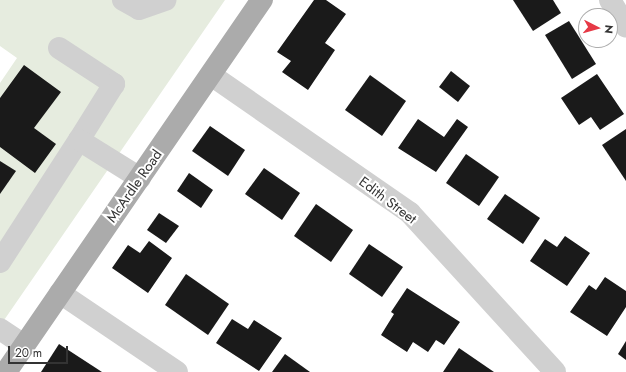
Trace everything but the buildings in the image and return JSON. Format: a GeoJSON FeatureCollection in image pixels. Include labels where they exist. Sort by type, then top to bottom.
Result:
{"type":"FeatureCollection","features":[{"type":"Feature","properties":{"kind":"main road","name":"McArdle Road"},"geometry":{"type":"LineString","coordinates":[[6,372],[262,0]]}},
{"type":"Feature","properties":{"kind":"street"},"geometry":{"type":"LineString","coordinates":[[123,0],[139,9],[165,0]]}},
{"type":"Feature","properties":{"kind":"street"},"geometry":{"type":"LineString","coordinates":[[610,0],[626,27]]}},
{"type":"Feature","properties":{"kind":"street"},"geometry":{"type":"LineString","coordinates":[[0,262],[114,84],[59,48]]}},
{"type":"Feature","properties":{"kind":"street","name":"Edith Street"},"geometry":{"type":"LineString","coordinates":[[210,75],[410,213],[555,372]]}},
{"type":"Feature","properties":{"kind":"street"},"geometry":{"type":"LineString","coordinates":[[79,140],[140,178]]}},
{"type":"Feature","properties":{"kind":"street"},"geometry":{"type":"LineString","coordinates":[[60,293],[177,372]]}},
{"type":"Feature","properties":{"kind":"street"},"geometry":{"type":"LineString","coordinates":[[0,329],[24,345]]}},
{"type":"Feature","properties":{"kind":"shaded area"},"geometry":{"type":"Polygon","coordinates":[[[0,0],[225,0],[0,326],[0,83],[17,58],[0,46],[0,0]]]}}]}
